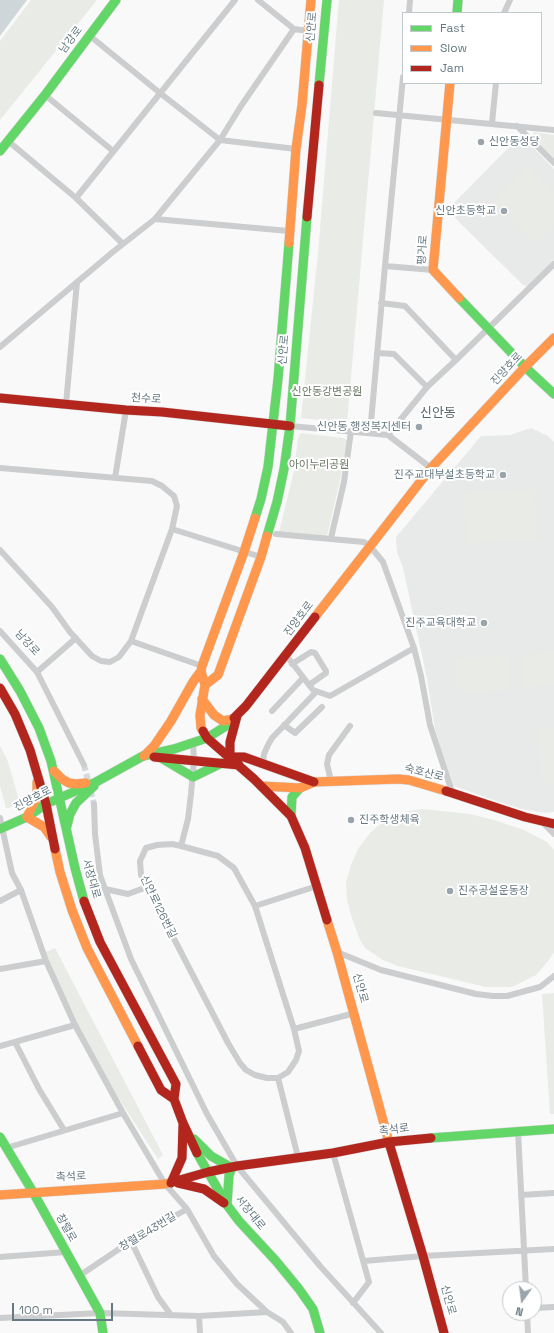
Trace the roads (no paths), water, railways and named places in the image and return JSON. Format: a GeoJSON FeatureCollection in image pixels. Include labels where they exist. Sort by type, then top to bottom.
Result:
{"type":"FeatureCollection","features":[{"type":"Feature","properties":{"kind":"street","name":"남강로"},"geometry":{"type":"LineString","coordinates":[[0,151],[45,95],[116,0]]}},
{"type":"Feature","properties":{"kind":"street"},"geometry":{"type":"LineString","coordinates":[[76,198],[235,0]]}},
{"type":"Feature","properties":{"kind":"street"},"geometry":{"type":"LineString","coordinates":[[258,0],[294,29],[308,31]]}},
{"type":"Feature","properties":{"kind":"street","name":"신안로"},"geometry":{"type":"LineString","coordinates":[[143,756],[154,746],[171,721],[202,669],[244,552],[261,499],[268,467],[273,424],[296,149],[311,0]]}},
{"type":"Feature","properties":{"kind":"street","name":"신안로"},"geometry":{"type":"LineString","coordinates":[[205,685],[218,675],[261,557],[277,502],[284,469],[290,426],[327,0]]}},
{"type":"Feature","properties":{"kind":"street"},"geometry":{"type":"LineString","coordinates":[[409,12],[410,0]]}},
{"type":"Feature","properties":{"kind":"street"},"geometry":{"type":"LineString","coordinates":[[456,12],[458,0]]}},
{"type":"Feature","properties":{"kind":"street"},"geometry":{"type":"LineString","coordinates":[[504,12],[510,0]]}},
{"type":"Feature","properties":{"kind":"street"},"geometry":{"type":"LineString","coordinates":[[0,347],[155,219],[220,140],[240,106],[294,29]]}},
{"type":"Feature","properties":{"kind":"street"},"geometry":{"type":"LineString","coordinates":[[90,36],[220,140],[296,149]]}},
{"type":"Feature","properties":{"kind":"street"},"geometry":{"type":"LineString","coordinates":[[370,433],[402,84]]}},
{"type":"Feature","properties":{"kind":"street","name":"평거로"},"geometry":{"type":"LineString","coordinates":[[450,84],[433,270],[525,367],[554,394]]}},
{"type":"Feature","properties":{"kind":"street"},"geometry":{"type":"LineString","coordinates":[[492,124],[496,84]]}},
{"type":"Feature","properties":{"kind":"street"},"geometry":{"type":"LineString","coordinates":[[45,95],[113,151]]}},
{"type":"Feature","properties":{"kind":"street"},"geometry":{"type":"LineString","coordinates":[[376,113],[554,130]]}},
{"type":"Feature","properties":{"kind":"street"},"geometry":{"type":"LineString","coordinates":[[518,126],[554,163]]}},
{"type":"Feature","properties":{"kind":"street"},"geometry":{"type":"LineString","coordinates":[[8,141],[76,198],[123,244]]}},
{"type":"Feature","properties":{"kind":"street"},"geometry":{"type":"LineString","coordinates":[[155,219],[289,231]]}},
{"type":"Feature","properties":{"kind":"street"},"geometry":{"type":"LineString","coordinates":[[388,435],[427,387],[554,264]]}},
{"type":"Feature","properties":{"kind":"street"},"geometry":{"type":"LineString","coordinates":[[385,266],[433,270]]}},
{"type":"Feature","properties":{"kind":"street"},"geometry":{"type":"LineString","coordinates":[[66,404],[78,282]]}},
{"type":"Feature","properties":{"kind":"street"},"geometry":{"type":"LineString","coordinates":[[382,303],[405,306],[456,360]]}},
{"type":"Feature","properties":{"kind":"street","name":"진양호로"},"geometry":{"type":"LineString","coordinates":[[1,828],[27,817],[46,804],[98,780],[143,756],[174,749],[207,738],[226,726],[235,718],[286,655],[431,468],[554,338]]}},
{"type":"Feature","properties":{"kind":"street"},"geometry":{"type":"LineString","coordinates":[[377,353],[394,354],[427,387]]}},
{"type":"Feature","properties":{"kind":"street","name":"천수로"},"geometry":{"type":"LineString","coordinates":[[0,398],[162,412],[290,426]]}},
{"type":"Feature","properties":{"kind":"street"},"geometry":{"type":"LineString","coordinates":[[115,478],[126,410]]}},
{"type":"Feature","properties":{"kind":"street"},"geometry":{"type":"LineString","coordinates":[[290,426],[388,435],[431,468]]}},
{"type":"Feature","properties":{"kind":"street"},"geometry":{"type":"LineString","coordinates":[[330,538],[344,482],[351,431]]}},
{"type":"Feature","properties":{"kind":"street"},"geometry":{"type":"LineString","coordinates":[[0,468],[152,481],[162,486],[174,496],[177,506],[172,530],[131,642],[119,658],[110,662],[101,661],[92,656],[52,607],[0,550]]}},
{"type":"Feature","properties":{"kind":"street"},"geometry":{"type":"LineString","coordinates":[[172,530],[261,557]]}},
{"type":"Feature","properties":{"kind":"street"},"geometry":{"type":"LineString","coordinates":[[276,534],[364,542],[370,546],[383,562],[414,648],[421,676],[430,726],[452,792]]}},
{"type":"Feature","properties":{"kind":"street","name":"남강로"},"geometry":{"type":"LineString","coordinates":[[0,631],[37,672]]}},
{"type":"Feature","properties":{"kind":"street"},"geometry":{"type":"LineString","coordinates":[[76,638],[37,672],[84,765]]}},
{"type":"Feature","properties":{"kind":"street"},"geometry":{"type":"LineString","coordinates":[[131,642],[202,669],[205,685],[200,715],[201,728],[207,738],[227,760]]}},
{"type":"Feature","properties":{"kind":"street"},"geometry":{"type":"LineString","coordinates":[[286,655],[313,690],[330,696],[414,648]]}},
{"type":"Feature","properties":{"kind":"street"},"geometry":{"type":"LineString","coordinates":[[292,664],[311,652],[315,653],[326,673],[309,685]]}},
{"type":"Feature","properties":{"kind":"street","name":"서장대로"},"geometry":{"type":"LineString","coordinates":[[0,659],[33,715],[47,748],[79,883],[100,942],[176,1084],[174,1099],[183,1123],[200,1159],[227,1205],[239,1221],[276,1261],[313,1309],[320,1333]]}},
{"type":"Feature","properties":{"kind":"street"},"geometry":{"type":"LineString","coordinates":[[272,711],[303,678]]}},
{"type":"Feature","properties":{"kind":"street","name":"서장대로"},"geometry":{"type":"LineString","coordinates":[[0,688],[15,714],[37,773],[46,804],[60,872],[72,910],[87,948],[161,1090],[174,1099]]}},
{"type":"Feature","properties":{"kind":"street"},"geometry":{"type":"LineString","coordinates":[[263,764],[264,754],[268,745],[284,725],[316,692]]}},
{"type":"Feature","properties":{"kind":"street"},"geometry":{"type":"LineString","coordinates":[[202,699],[214,715],[223,720],[235,718],[227,760]]}},
{"type":"Feature","properties":{"kind":"street"},"geometry":{"type":"LineString","coordinates":[[284,725],[295,733],[322,707]]}},
{"type":"Feature","properties":{"kind":"street"},"geometry":{"type":"LineString","coordinates":[[331,781],[326,764],[329,754],[350,726]]}},
{"type":"Feature","properties":{"kind":"street"},"geometry":{"type":"LineString","coordinates":[[181,846],[188,819],[194,760],[193,743]]}},
{"type":"Feature","properties":{"kind":"street"},"geometry":{"type":"LineString","coordinates":[[143,756],[194,760],[227,760],[244,757],[314,782]]}},
{"type":"Feature","properties":{"kind":"street"},"geometry":{"type":"LineString","coordinates":[[160,757],[192,777]]}},
{"type":"Feature","properties":{"kind":"street"},"geometry":{"type":"LineString","coordinates":[[192,777],[227,760]]}},
{"type":"Feature","properties":{"kind":"street","name":"신안로"},"geometry":{"type":"LineString","coordinates":[[227,760],[239,765],[290,816],[305,848],[318,886],[326,918],[355,1013],[389,1142],[444,1333]]}},
{"type":"Feature","properties":{"kind":"street"},"geometry":{"type":"LineString","coordinates":[[52,768],[62,780],[69,783],[76,784],[98,780]]}},
{"type":"Feature","properties":{"kind":"street"},"geometry":{"type":"LineString","coordinates":[[37,773],[37,791],[35,801],[27,817],[44,826],[54,840]]}},
{"type":"Feature","properties":{"kind":"street","name":"숙호산로"},"geometry":{"type":"LineString","coordinates":[[261,786],[300,788],[314,782],[398,779],[409,780],[452,792],[542,822],[554,824]]}},
{"type":"Feature","properties":{"kind":"street"},"geometry":{"type":"LineString","coordinates":[[67,828],[70,814],[76,804],[98,780]]}},
{"type":"Feature","properties":{"kind":"street"},"geometry":{"type":"LineString","coordinates":[[290,816],[292,797],[300,788]]}},
{"type":"Feature","properties":{"kind":"street"},"geometry":{"type":"LineString","coordinates":[[94,804],[100,875],[131,959],[234,1167],[320,1266],[381,1333]]}},
{"type":"Feature","properties":{"kind":"street"},"geometry":{"type":"LineString","coordinates":[[0,818],[12,873],[21,890],[46,961],[75,1025],[123,1113],[187,1209]]}},
{"type":"Feature","properties":{"kind":"street"},"geometry":{"type":"LineString","coordinates":[[542,822],[554,834]]}},
{"type":"Feature","properties":{"kind":"street","name":"신안로126번길"},"geometry":{"type":"LineString","coordinates":[[172,844],[218,856],[234,868],[255,906],[294,1029],[299,1050],[296,1060],[288,1072],[278,1078],[267,1078],[255,1075],[246,1070],[240,1063],[228,1043],[147,887],[141,875],[140,861],[146,848],[157,845],[172,844]]}},
{"type":"Feature","properties":{"kind":"street"},"geometry":{"type":"LineString","coordinates":[[255,906],[318,886]]}},
{"type":"Feature","properties":{"kind":"street"},"geometry":{"type":"LineString","coordinates":[[105,889],[128,894],[147,887]]}},
{"type":"Feature","properties":{"kind":"street"},"geometry":{"type":"LineString","coordinates":[[0,901],[21,890]]}},
{"type":"Feature","properties":{"kind":"street"},"geometry":{"type":"LineString","coordinates":[[337,952],[381,970],[476,994],[492,996],[507,996],[540,987],[554,976]]}},
{"type":"Feature","properties":{"kind":"street"},"geometry":{"type":"LineString","coordinates":[[0,969],[46,961]]}},
{"type":"Feature","properties":{"kind":"street"},"geometry":{"type":"LineString","coordinates":[[294,1029],[355,1013]]}},
{"type":"Feature","properties":{"kind":"street"},"geometry":{"type":"LineString","coordinates":[[0,1046],[75,1025]]}},
{"type":"Feature","properties":{"kind":"street"},"geometry":{"type":"LineString","coordinates":[[14,1042],[39,1089],[64,1130]]}},
{"type":"Feature","properties":{"kind":"street"},"geometry":{"type":"LineString","coordinates":[[278,1078],[298,1157]]}},
{"type":"Feature","properties":{"kind":"street"},"geometry":{"type":"LineString","coordinates":[[6,1148],[123,1113]]}},
{"type":"Feature","properties":{"kind":"street"},"geometry":{"type":"LineString","coordinates":[[183,1123],[201,1148],[211,1156],[234,1167]]}},
{"type":"Feature","properties":{"kind":"street"},"geometry":{"type":"LineString","coordinates":[[171,1183],[182,1158],[183,1123]]}},
{"type":"Feature","properties":{"kind":"street","name":"촉석로"},"geometry":{"type":"LineString","coordinates":[[0,1195],[171,1183],[208,1172],[234,1167],[333,1153],[389,1142],[554,1129]]}},
{"type":"Feature","properties":{"kind":"street"},"geometry":{"type":"LineString","coordinates":[[518,1131],[520,1195],[526,1281]]}},
{"type":"Feature","properties":{"kind":"street","name":"창렬로"},"geometry":{"type":"LineString","coordinates":[[0,1137],[33,1192],[100,1313],[103,1333]]}},
{"type":"Feature","properties":{"kind":"street"},"geometry":{"type":"LineString","coordinates":[[333,1153],[370,1282],[353,1303]]}},
{"type":"Feature","properties":{"kind":"street"},"geometry":{"type":"LineString","coordinates":[[227,1205],[229,1175],[234,1167]]}},
{"type":"Feature","properties":{"kind":"street"},"geometry":{"type":"LineString","coordinates":[[171,1183],[190,1184],[204,1189],[227,1205]]}},
{"type":"Feature","properties":{"kind":"street"},"geometry":{"type":"LineString","coordinates":[[520,1195],[554,1193]]}},
{"type":"Feature","properties":{"kind":"street","name":"창렬로43번길"},"geometry":{"type":"LineString","coordinates":[[79,1276],[131,1242],[187,1209],[214,1256],[237,1284],[267,1312],[283,1322],[291,1333]]}},
{"type":"Feature","properties":{"kind":"street"},"geometry":{"type":"LineString","coordinates":[[131,1242],[158,1297],[171,1315]]}},
{"type":"Feature","properties":{"kind":"street"},"geometry":{"type":"LineString","coordinates":[[364,1261],[423,1256],[554,1249]]}},
{"type":"Feature","properties":{"kind":"street"},"geometry":{"type":"LineString","coordinates":[[0,1256],[66,1252]]}},
{"type":"Feature","properties":{"kind":"street"},"geometry":{"type":"LineString","coordinates":[[542,1308],[554,1307]]}},
{"type":"Feature","properties":{"kind":"street"},"geometry":{"type":"LineString","coordinates":[[0,1318],[100,1313],[199,1316],[267,1312]]}},
{"type":"Feature","properties":{"kind":"street"},"geometry":{"type":"LineString","coordinates":[[199,1316],[200,1333]]}},
{"type":"Feature","properties":{"kind":"street"},"geometry":{"type":"LineString","coordinates":[[527,1321],[528,1333]]}},
{"type":"Feature","properties":{"kind":"tunnel"},"geometry":{"type":"LineString","coordinates":[[84,765],[94,804]]}},
{"type":"Feature","properties":{"kind":"place","name":"신안동성당"},"geometry":{"type":"Point","coordinates":[481,142]}},
{"type":"Feature","properties":{"kind":"place","name":"신안초등학교"},"geometry":{"type":"Point","coordinates":[504,211]}},
{"type":"Feature","properties":{"kind":"place","name":"신안동 행정복지센터"},"geometry":{"type":"Point","coordinates":[419,427]}},
{"type":"Feature","properties":{"kind":"place","name":"진주교대부설초등학교"},"geometry":{"type":"Point","coordinates":[503,475]}},
{"type":"Feature","properties":{"kind":"place","name":"진주교육대학교"},"geometry":{"type":"Point","coordinates":[484,623]}},
{"type":"Feature","properties":{"kind":"place","name":"진주학생체육"},"geometry":{"type":"Point","coordinates":[351,820]}},
{"type":"Feature","properties":{"kind":"place","name":"진주공설운동장"},"geometry":{"type":"Point","coordinates":[450,891]}},
{"type":"Feature","properties":{"kind":"district","name":"신안동"},"geometry":{"type":"Point","coordinates":[438,413]}},
{"type":"Feature","properties":{"kind":"park label","name":"신안동강변공원"},"geometry":{"type":"Point","coordinates":[327,392]}},
{"type":"Feature","properties":{"kind":"park label","name":"아이누리공원"},"geometry":{"type":"Point","coordinates":[319,465]}}]}
